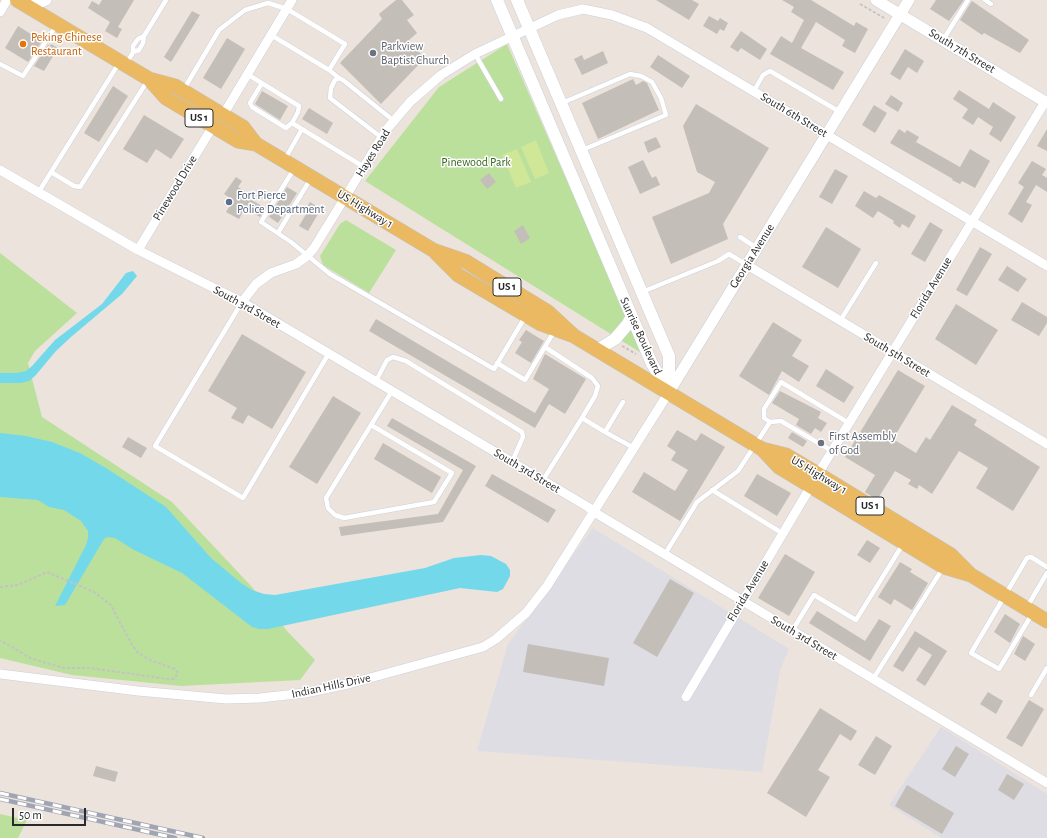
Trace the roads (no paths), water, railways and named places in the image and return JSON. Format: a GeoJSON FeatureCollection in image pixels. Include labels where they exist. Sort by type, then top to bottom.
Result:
{"type":"FeatureCollection","features":[{"type":"Feature","properties":{"kind":"main road","name":"Sunrise Boulevard"},"geometry":{"type":"LineString","coordinates":[[497,0],[652,364],[669,392]]}},
{"type":"Feature","properties":{"kind":"main road","name":"Sunrise Boulevard"},"geometry":{"type":"LineString","coordinates":[[517,0],[580,151],[669,356],[669,392]]}},
{"type":"Feature","properties":{"kind":"main road","name":"US Highway 1"},"geometry":{"type":"LineString","coordinates":[[24,4],[149,79],[174,86],[183,91],[244,128],[256,144]]}},
{"type":"Feature","properties":{"kind":"main road","name":"US Highway 1"},"geometry":{"type":"LineString","coordinates":[[149,79],[166,98],[212,126],[238,141],[256,144],[433,250],[465,261],[542,308],[574,336],[597,350],[759,447],[786,455],[815,480],[904,542],[944,566],[971,575],[1047,621]]}},
{"type":"Feature","properties":{"kind":"main road","name":"US Highway 1"},"geometry":{"type":"LineString","coordinates":[[433,250],[458,275],[541,324],[574,336]]}},
{"type":"Feature","properties":{"kind":"main road"},"geometry":{"type":"LineString","coordinates":[[597,350],[615,338],[628,325],[632,317]]}},
{"type":"Feature","properties":{"kind":"main road","name":"US Highway 1"},"geometry":{"type":"LineString","coordinates":[[815,480],[951,555],[971,575]]}},
{"type":"Feature","properties":{"kind":"street"},"geometry":{"type":"LineString","coordinates":[[0,12],[7,0]]}},
{"type":"Feature","properties":{"kind":"street"},"geometry":{"type":"LineString","coordinates":[[24,4],[46,0]]}},
{"type":"Feature","properties":{"kind":"street"},"geometry":{"type":"LineString","coordinates":[[222,115],[292,0]]}},
{"type":"Feature","properties":{"kind":"street","name":"South 7th Street"},"geometry":{"type":"LineString","coordinates":[[876,0],[1046,102]]}},
{"type":"Feature","properties":{"kind":"street","name":"Georgia Avenue"},"geometry":{"type":"LineString","coordinates":[[594,512],[909,0]]}},
{"type":"Feature","properties":{"kind":"street","name":"South 6th Street"},"geometry":{"type":"LineString","coordinates":[[529,29],[558,16],[583,9],[612,15],[647,28],[1047,266]]}},
{"type":"Feature","properties":{"kind":"street","name":"Hayes Road"},"geometry":{"type":"LineString","coordinates":[[242,302],[252,288],[261,281],[271,274],[296,264],[307,256],[382,138],[410,102],[441,75],[475,54],[529,29]]}},
{"type":"Feature","properties":{"kind":"street","name":"Florida Avenue"},"geometry":{"type":"LineString","coordinates":[[686,697],[782,533],[1046,102]]}},
{"type":"Feature","properties":{"kind":"street","name":"Pinewood Drive"},"geometry":{"type":"LineString","coordinates":[[138,250],[212,126]]}},
{"type":"Feature","properties":{"kind":"street","name":"South 3rd Street"},"geometry":{"type":"LineString","coordinates":[[0,170],[138,250],[242,302],[543,480],[741,601],[1047,783]]}},
{"type":"Feature","properties":{"kind":"street","name":"South 5th Street"},"geometry":{"type":"LineString","coordinates":[[747,265],[1047,444]]}},
{"type":"Feature","properties":{"kind":"street","name":"Indian Hills Drive"},"geometry":{"type":"LineString","coordinates":[[0,674],[138,691],[226,699],[260,698],[305,693],[348,684],[482,647],[496,639],[526,614],[547,586],[594,512]]}},
{"type":"Feature","properties":{"kind":"lane"},"geometry":{"type":"LineString","coordinates":[[38,193],[123,63],[133,52],[133,46],[138,39],[144,36],[166,0]]}},
{"type":"Feature","properties":{"kind":"lane"},"geometry":{"type":"LineString","coordinates":[[943,40],[968,0]]}},
{"type":"Feature","properties":{"kind":"lane"},"geometry":{"type":"LineString","coordinates":[[985,0],[991,4]]}},
{"type":"Feature","properties":{"kind":"lane"},"geometry":{"type":"LineString","coordinates":[[183,91],[219,30],[245,10],[268,3],[287,9],[345,44],[330,70]]}},
{"type":"Feature","properties":{"kind":"lane"},"geometry":{"type":"LineString","coordinates":[[0,64],[23,76],[27,73],[57,24]]}},
{"type":"Feature","properties":{"kind":"lane"},"geometry":{"type":"LineString","coordinates":[[271,35],[330,70],[394,121]]}},
{"type":"Feature","properties":{"kind":"lane"},"geometry":{"type":"LineString","coordinates":[[475,54],[502,99]]}},
{"type":"Feature","properties":{"kind":"lane"},"geometry":{"type":"LineString","coordinates":[[754,91],[763,76],[770,71],[840,112]]}},
{"type":"Feature","properties":{"kind":"lane"},"geometry":{"type":"LineString","coordinates":[[248,74],[299,106],[298,112],[292,123],[286,128],[252,107],[250,103],[262,83]]}},
{"type":"Feature","properties":{"kind":"lane"},"geometry":{"type":"LineString","coordinates":[[560,104],[630,74],[641,76],[652,82],[661,98],[666,115],[580,151]]}},
{"type":"Feature","properties":{"kind":"lane"},"geometry":{"type":"LineString","coordinates":[[339,78],[331,88],[330,98],[382,138]]}},
{"type":"Feature","properties":{"kind":"lane"},"geometry":{"type":"LineString","coordinates":[[51,172],[74,186],[80,187],[149,79]]}},
{"type":"Feature","properties":{"kind":"lane"},"geometry":{"type":"LineString","coordinates":[[292,123],[364,166]]}},
{"type":"Feature","properties":{"kind":"lane"},"geometry":{"type":"LineString","coordinates":[[302,129],[289,164],[261,222],[278,233],[330,274],[494,369],[526,315]]}},
{"type":"Feature","properties":{"kind":"lane"},"geometry":{"type":"LineString","coordinates":[[278,233],[312,177]]}},
{"type":"Feature","properties":{"kind":"lane"},"geometry":{"type":"LineString","coordinates":[[740,237],[757,248]]}},
{"type":"Feature","properties":{"kind":"lane"},"geometry":{"type":"LineString","coordinates":[[642,292],[718,261],[729,254],[747,265]]}},
{"type":"Feature","properties":{"kind":"lane"},"geometry":{"type":"LineString","coordinates":[[840,321],[876,263]]}},
{"type":"Feature","properties":{"kind":"lane"},"geometry":{"type":"LineString","coordinates":[[242,302],[155,446],[236,494],[243,498],[329,353]]}},
{"type":"Feature","properties":{"kind":"lane"},"geometry":{"type":"LineString","coordinates":[[497,363],[525,380],[556,330]]}},
{"type":"Feature","properties":{"kind":"lane"},"geometry":{"type":"LineString","coordinates":[[543,480],[595,396],[598,386],[592,378],[545,347]]}},
{"type":"Feature","properties":{"kind":"lane"},"geometry":{"type":"LineString","coordinates":[[376,381],[387,360],[393,357],[406,362],[522,432],[524,437],[512,462]]}},
{"type":"Feature","properties":{"kind":"lane"},"geometry":{"type":"LineString","coordinates":[[832,452],[781,420],[770,422],[764,418],[764,409],[781,382],[849,423]]}},
{"type":"Feature","properties":{"kind":"lane"},"geometry":{"type":"LineString","coordinates":[[372,425],[452,473],[434,502],[344,518],[335,515],[328,508],[326,498],[392,391]]}},
{"type":"Feature","properties":{"kind":"lane"},"geometry":{"type":"LineString","coordinates":[[605,432],[623,402]]}},
{"type":"Feature","properties":{"kind":"lane"},"geometry":{"type":"LineString","coordinates":[[582,418],[634,448]]}},
{"type":"Feature","properties":{"kind":"lane"},"geometry":{"type":"LineString","coordinates":[[664,554],[696,502],[738,471],[759,447],[770,422]]}},
{"type":"Feature","properties":{"kind":"lane"},"geometry":{"type":"LineString","coordinates":[[712,490],[782,533]]}},
{"type":"Feature","properties":{"kind":"lane"},"geometry":{"type":"LineString","coordinates":[[792,631],[814,595],[856,620],[904,542]]}},
{"type":"Feature","properties":{"kind":"lane"},"geometry":{"type":"LineString","coordinates":[[1047,567],[1031,557],[1027,558],[970,653],[999,670],[1047,573]]}},
{"type":"Feature","properties":{"kind":"lane"},"geometry":{"type":"LineString","coordinates":[[873,679],[944,566]]}},
{"type":"Feature","properties":{"kind":"lane"},"geometry":{"type":"LineString","coordinates":[[1031,695],[1047,668]]}},
{"type":"Feature","properties":{"kind":"water"},"geometry":{"type":"Polygon","coordinates":[[[133,271],[137,276],[122,294],[56,351],[35,376],[29,381],[21,383],[0,383],[0,373],[17,373],[26,371],[55,340],[102,304],[126,273],[133,271]]]}},
{"type":"Feature","properties":{"kind":"water"},"geometry":{"type":"Polygon","coordinates":[[[0,433],[26,436],[52,442],[80,453],[106,468],[166,507],[211,558],[241,583],[252,590],[264,594],[275,595],[425,568],[454,558],[481,555],[491,556],[506,564],[510,570],[510,576],[503,589],[497,592],[460,588],[268,629],[259,629],[252,627],[182,573],[134,550],[115,538],[107,537],[104,539],[65,605],[55,606],[86,545],[88,531],[81,521],[64,510],[49,507],[38,500],[0,497],[0,433]]]}},
{"type":"Feature","properties":{"kind":"railway"},"geometry":{"type":"LineString","coordinates":[[0,793],[203,838]]}},
{"type":"Feature","properties":{"kind":"railway"},"geometry":{"type":"LineString","coordinates":[[0,799],[175,838]]}},
{"type":"Feature","properties":{"kind":"place","name":"Peking Chinese Restaurant"},"geometry":{"type":"Point","coordinates":[23,44]}},
{"type":"Feature","properties":{"kind":"place","name":"Parkview Baptist Church"},"geometry":{"type":"Point","coordinates":[373,53]}},
{"type":"Feature","properties":{"kind":"place","name":"Fort Pierce Police Department"},"geometry":{"type":"Point","coordinates":[229,202]}},
{"type":"Feature","properties":{"kind":"place","name":"First Assembly of God"},"geometry":{"type":"Point","coordinates":[821,443]}},
{"type":"Feature","properties":{"kind":"park label","name":"Pinewood Park"},"geometry":{"type":"Point","coordinates":[476,162]}}]}
